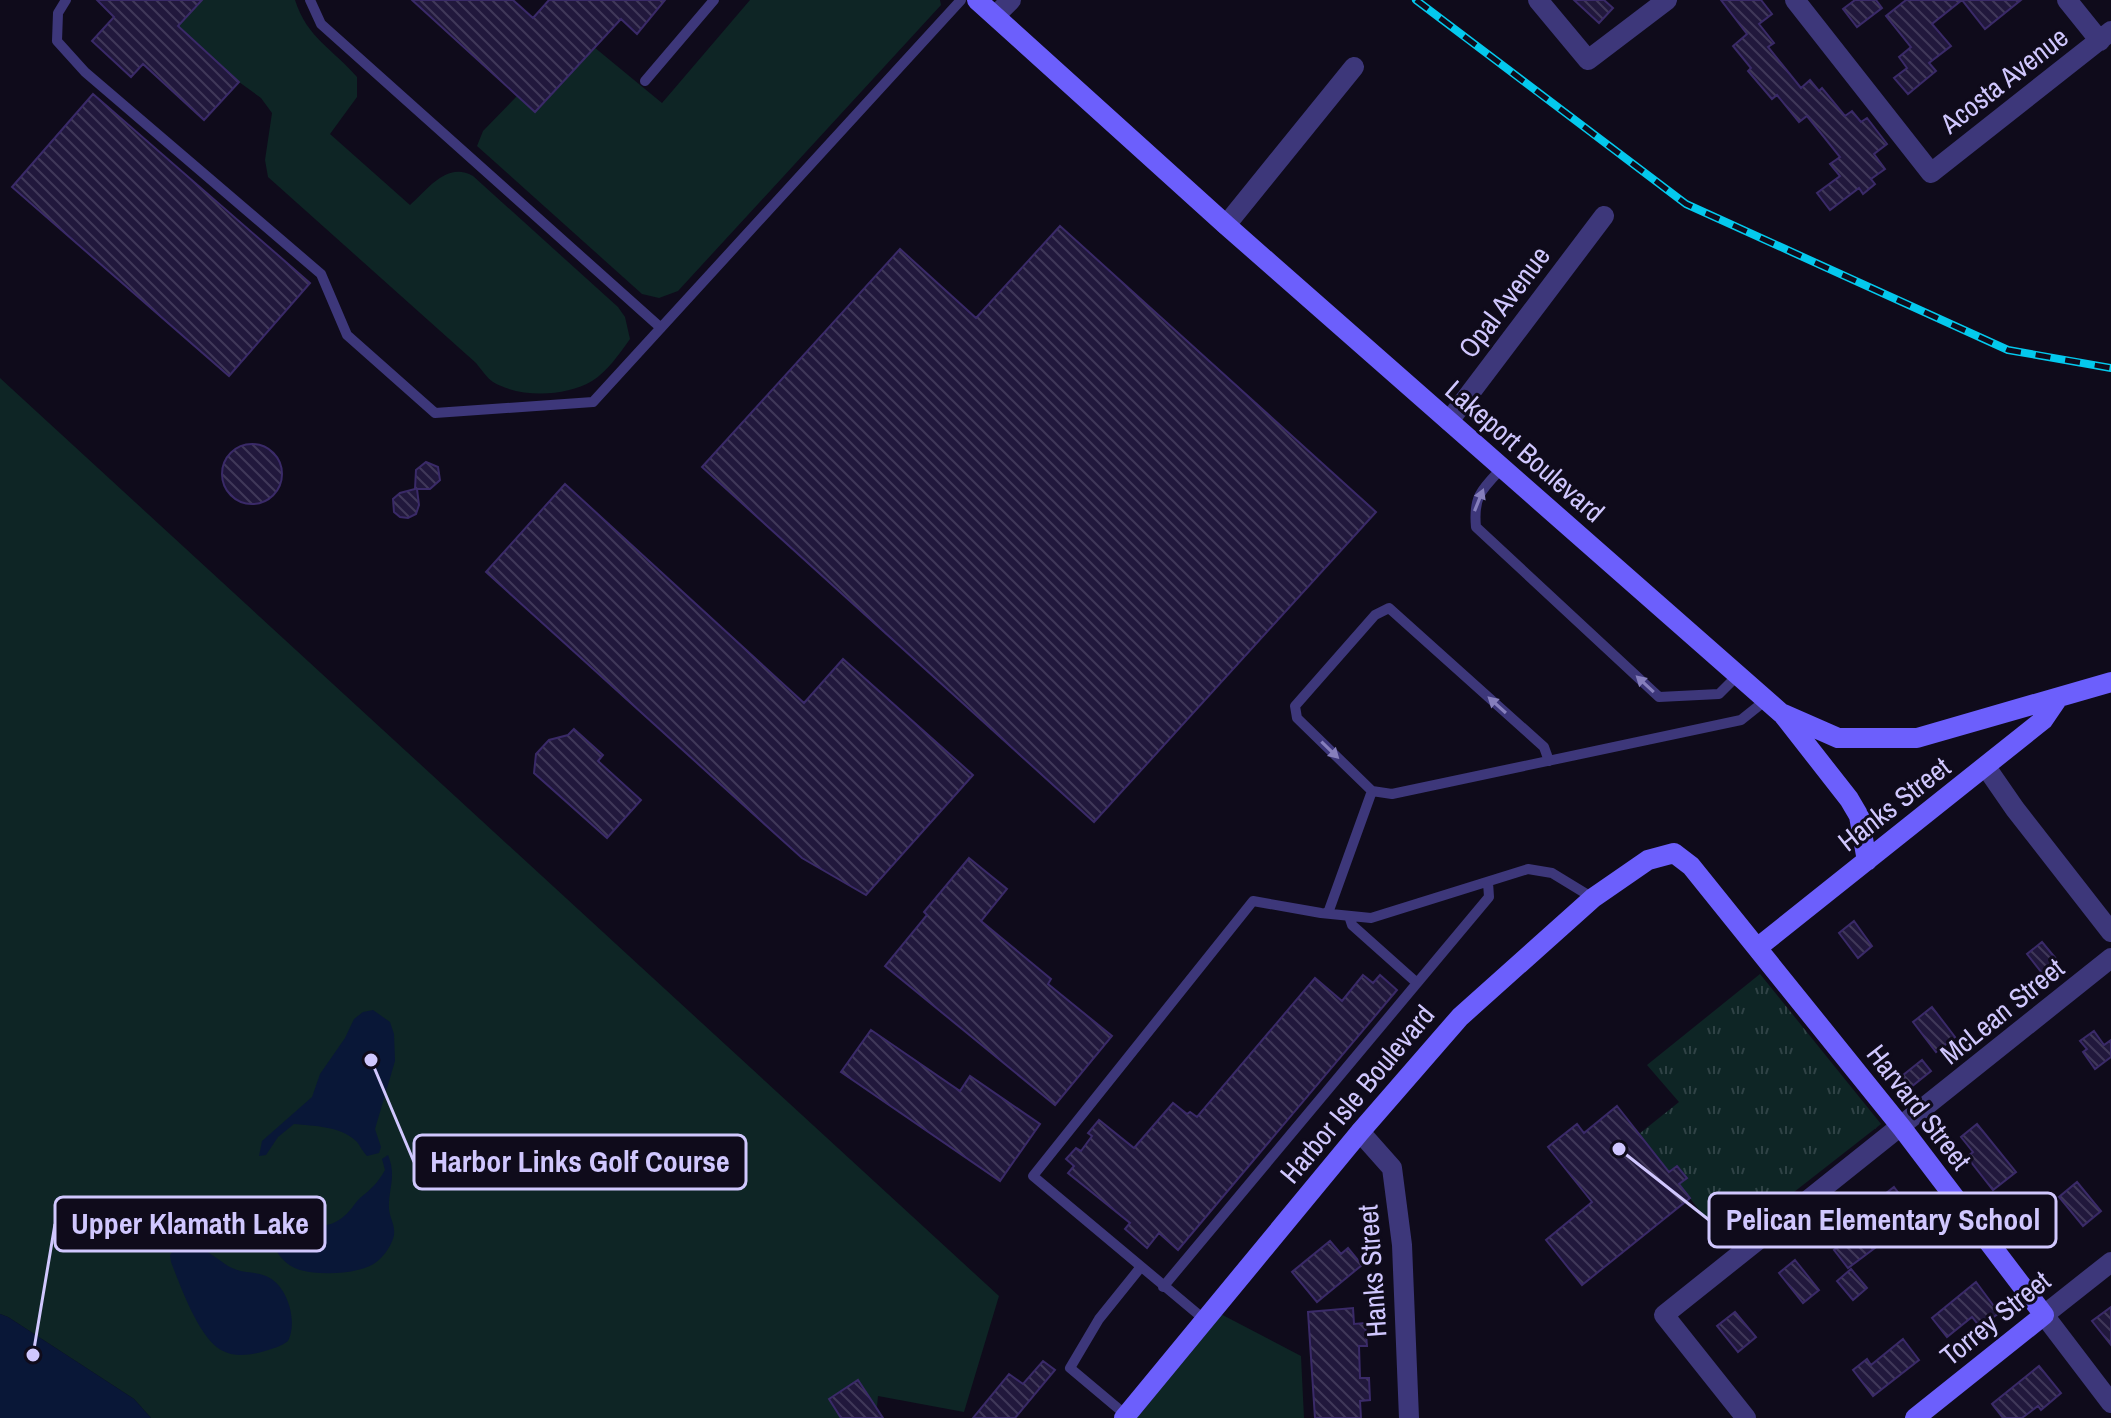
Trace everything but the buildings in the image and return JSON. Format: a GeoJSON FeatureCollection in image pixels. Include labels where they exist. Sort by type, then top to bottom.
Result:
{"type":"FeatureCollection","features":[{"type":"Feature","properties":{"kind":"street","name":"Lakeport Boulevard"},"geometry":{"type":"LineString","coordinates":[[977,0],[1226,225],[1774,707],[1838,738],[1917,738],[2111,682]]}},
{"type":"Feature","properties":{"kind":"street"},"geometry":{"type":"LineString","coordinates":[[995,16],[1011,0]]}},
{"type":"Feature","properties":{"kind":"street"},"geometry":{"type":"LineString","coordinates":[[1538,0],[1588,60],[1667,0]]}},
{"type":"Feature","properties":{"kind":"street","name":"Acosta Avenue"},"geometry":{"type":"LineString","coordinates":[[1795,0],[1931,173],[2105,36]]}},
{"type":"Feature","properties":{"kind":"street"},"geometry":{"type":"LineString","coordinates":[[2067,0],[2105,36]]}},
{"type":"Feature","properties":{"kind":"street"},"geometry":{"type":"LineString","coordinates":[[1226,225],[1354,67]]}},
{"type":"Feature","properties":{"kind":"street","name":"Opal Avenue"},"geometry":{"type":"LineString","coordinates":[[1449,421],[1604,216]]}},
{"type":"Feature","properties":{"kind":"street","name":"Hanks Street"},"geometry":{"type":"LineString","coordinates":[[1757,948],[2043,720],[2058,698]]}},
{"type":"Feature","properties":{"kind":"street"},"geometry":{"type":"LineString","coordinates":[[1774,707],[1849,799],[1859,816],[1867,861]]}},
{"type":"Feature","properties":{"kind":"street"},"geometry":{"type":"LineString","coordinates":[[1986,767],[2111,932]]}},
{"type":"Feature","properties":{"kind":"street","name":"Harbor Isle Boulevard"},"geometry":{"type":"LineString","coordinates":[[1125,1416],[1360,1132],[1460,1017],[1593,898],[1648,860],[1674,853]]}},
{"type":"Feature","properties":{"kind":"street","name":"Harvard Street"},"geometry":{"type":"LineString","coordinates":[[1674,853],[1691,866],[1902,1128],[2111,1403]]}},
{"type":"Feature","properties":{"kind":"street","name":"McLean Street"},"geometry":{"type":"LineString","coordinates":[[1746,1418],[1664,1315],[1902,1128],[2111,958]]}},
{"type":"Feature","properties":{"kind":"street","name":"Hanks Street"},"geometry":{"type":"LineString","coordinates":[[1360,1132],[1392,1168],[1402,1245],[1409,1418]]}},
{"type":"Feature","properties":{"kind":"street","name":"Torrey Street"},"geometry":{"type":"LineString","coordinates":[[1915,1418],[2111,1262]]}},
{"type":"Feature","properties":{"kind":"lane"},"geometry":{"type":"LineString","coordinates":[[66,0],[58,13],[57,41],[85,72],[321,274],[347,335],[435,413],[593,402],[961,0]]}},
{"type":"Feature","properties":{"kind":"lane"},"geometry":{"type":"LineString","coordinates":[[310,0],[321,24],[661,328]]}},
{"type":"Feature","properties":{"kind":"lane"},"geometry":{"type":"LineString","coordinates":[[645,81],[714,0]]}},
{"type":"Feature","properties":{"kind":"lane"},"geometry":{"type":"LineString","coordinates":[[1502,468],[1479,493],[1474,511],[1476,527],[1659,697],[1719,694],[1738,675]]}},
{"type":"Feature","properties":{"kind":"lane"},"geometry":{"type":"LineString","coordinates":[[1549,761],[1544,747],[1389,608],[1375,615],[1295,706],[1297,718],[1372,791],[1392,794],[1549,761],[1741,720],[1774,707]]}},
{"type":"Feature","properties":{"kind":"lane"},"geometry":{"type":"LineString","coordinates":[[1328,913],[1372,791]]}},
{"type":"Feature","properties":{"kind":"lane"},"geometry":{"type":"LineString","coordinates":[[1205,1320],[1033,1176],[1253,901],[1371,918],[1528,869],[1552,873],[1593,898]]}},
{"type":"Feature","properties":{"kind":"lane"},"geometry":{"type":"LineString","coordinates":[[1163,1287],[1489,897],[1488,882]]}},
{"type":"Feature","properties":{"kind":"lane"},"geometry":{"type":"LineString","coordinates":[[1349,916],[1352,925],[1417,983]]}},
{"type":"Feature","properties":{"kind":"lane"},"geometry":{"type":"LineString","coordinates":[[1125,1416],[1070,1368],[1099,1319],[1140,1268]]}},
{"type":"Feature","properties":{"kind":"green space"},"geometry":{"type":"Polygon","coordinates":[[[202,0],[295,0],[314,34],[357,77],[357,97],[330,134],[410,205],[446,174],[464,172],[473,176],[618,307],[625,317],[630,339],[608,367],[592,381],[556,393],[516,391],[491,380],[476,363],[268,177],[265,160],[272,113],[261,98],[178,26],[202,0]]]}},
{"type":"Feature","properties":{"kind":"green space"},"geometry":{"type":"Polygon","coordinates":[[[750,0],[940,0],[941,5],[678,291],[659,298],[642,294],[477,146],[483,131],[517,96],[535,112],[594,47],[662,103],[750,0]]]}},
{"type":"Feature","properties":{"kind":"green space"},"geometry":{"type":"Polygon","coordinates":[[[0,378],[999,1296],[964,1412],[878,1396],[876,1418],[151,1418],[134,1399],[0,1314],[0,378]]]}},
{"type":"Feature","properties":{"kind":"green space"},"geometry":{"type":"Polygon","coordinates":[[[1760,974],[1881,1124],[1726,1245],[1679,1184],[1686,1177],[1677,1166],[1669,1172],[1639,1134],[1679,1102],[1647,1065],[1760,974]]]}},
{"type":"Feature","properties":{"kind":"green space"},"geometry":{"type":"Polygon","coordinates":[[[1213,1310],[1301,1356],[1304,1418],[1124,1418],[1213,1310]]]}},
{"type":"Feature","properties":{"kind":"water"},"geometry":{"type":"Polygon","coordinates":[[[373,1010],[390,1022],[394,1034],[395,1061],[375,1129],[381,1147],[379,1153],[367,1156],[350,1136],[335,1130],[294,1124],[278,1137],[266,1155],[259,1156],[262,1141],[312,1097],[320,1074],[354,1019],[363,1012],[373,1010]]]}},
{"type":"Feature","properties":{"kind":"water"},"geometry":{"type":"Polygon","coordinates":[[[388,1155],[392,1176],[389,1209],[394,1235],[381,1258],[358,1270],[333,1273],[299,1270],[284,1261],[270,1237],[263,1201],[274,1196],[288,1211],[305,1222],[324,1226],[333,1223],[377,1182],[385,1170],[382,1159],[388,1155]]]}},
{"type":"Feature","properties":{"kind":"water"},"geometry":{"type":"Polygon","coordinates":[[[183,1228],[225,1264],[236,1270],[266,1276],[280,1287],[291,1314],[288,1341],[265,1351],[243,1355],[226,1353],[213,1344],[191,1310],[171,1262],[170,1255],[177,1246],[174,1233],[183,1228]]]}},
{"type":"Feature","properties":{"kind":"water"},"geometry":{"type":"Polygon","coordinates":[[[0,1314],[134,1399],[151,1418],[0,1418],[0,1314]]]}},
{"type":"Feature","properties":{"kind":"railway"},"geometry":{"type":"LineString","coordinates":[[1416,0],[1686,204],[2008,350],[2111,368]]}},
{"type":"Feature","properties":{"kind":"place","name":"Harbor Links Golf Course"},"geometry":{"type":"Point","coordinates":[371,1060]}},
{"type":"Feature","properties":{"kind":"place","name":"Pelican Elementary School"},"geometry":{"type":"Point","coordinates":[1619,1149]}},
{"type":"Feature","properties":{"kind":"place","name":"Upper Klamath Lake"},"geometry":{"type":"Point","coordinates":[33,1355]}}]}
